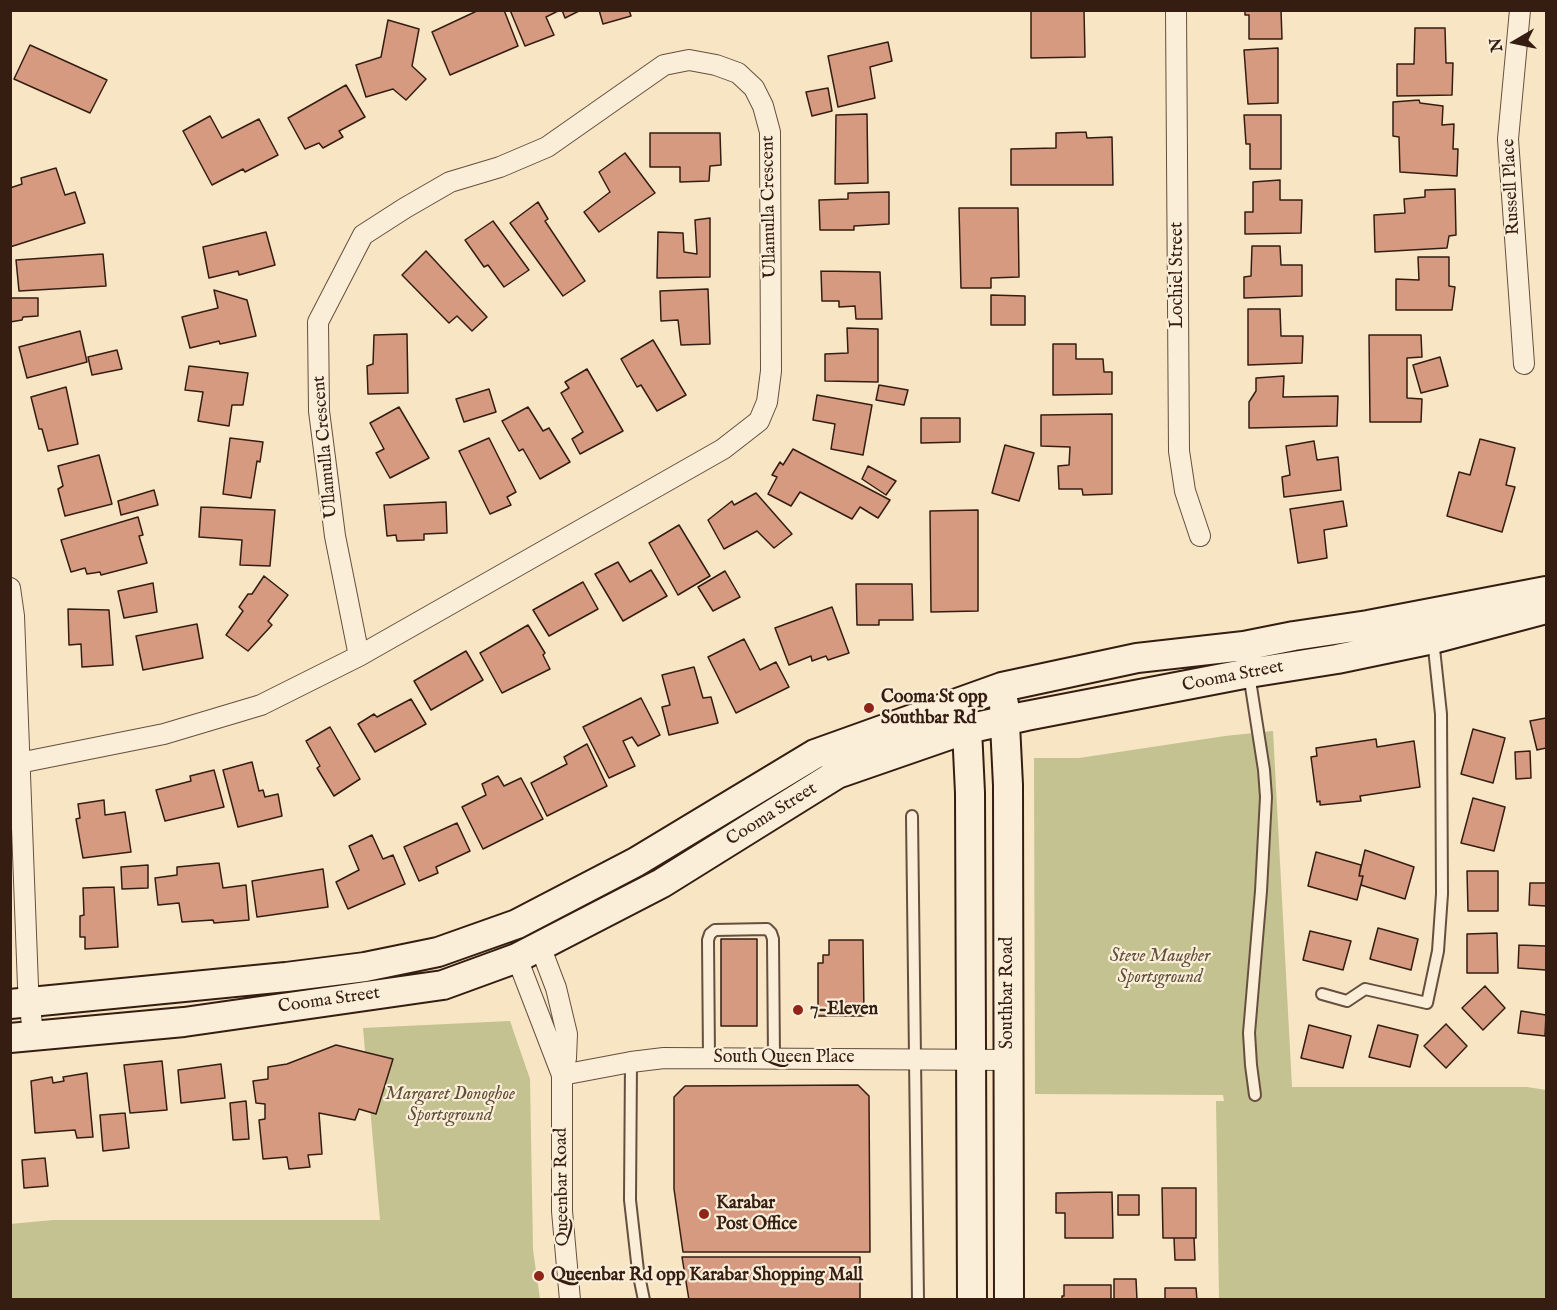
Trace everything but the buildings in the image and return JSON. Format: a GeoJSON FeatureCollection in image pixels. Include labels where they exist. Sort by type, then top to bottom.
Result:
{"type":"FeatureCollection","features":[{"type":"Feature","properties":{"kind":"main road","name":"Cooma Street"},"geometry":{"type":"LineString","coordinates":[[22,1037],[184,1022],[443,985],[529,952],[662,883],[837,774],[967,729],[1249,673],[1337,660],[1431,626],[1546,591]]}},
{"type":"Feature","properties":{"kind":"main road","name":"Cooma Street"},"geometry":{"type":"LineString","coordinates":[[20,1003],[365,967],[438,952],[516,924],[636,862],[815,754],[1002,687],[1137,658],[1431,626],[1546,609]]}},
{"type":"Feature","properties":{"kind":"main road"},"geometry":{"type":"LineString","coordinates":[[1244,646],[1249,673]]}},
{"type":"Feature","properties":{"kind":"main road","name":"Southbar Road"},"geometry":{"type":"LineString","coordinates":[[1002,687],[1008,785],[1009,1299]]}},
{"type":"Feature","properties":{"kind":"main road","name":"Southbar Road"},"geometry":{"type":"LineString","coordinates":[[960,701],[967,729],[970,794],[972,1299]]}},
{"type":"Feature","properties":{"kind":"main road"},"geometry":{"type":"LineString","coordinates":[[516,924],[529,952]]}},
{"type":"Feature","properties":{"kind":"street","name":"Lochiel Street"},"geometry":{"type":"LineString","coordinates":[[1176,10],[1179,451],[1185,491],[1200,536]]}},
{"type":"Feature","properties":{"kind":"street","name":"Russell Place"},"geometry":{"type":"LineString","coordinates":[[1520,10],[1508,139],[1524,364]]}},
{"type":"Feature","properties":{"kind":"street","name":"Ullamulla Crescent"},"geometry":{"type":"LineString","coordinates":[[19,763],[164,734],[261,705],[360,656],[723,449],[759,421],[767,402],[771,371],[770,132],[763,106],[754,88],[738,73],[716,65],[689,60],[664,65],[548,147],[500,168],[450,182],[363,235],[318,322],[319,411],[335,536],[360,656]]}},
{"type":"Feature","properties":{"kind":"street"},"geometry":{"type":"LineString","coordinates":[[10,588],[19,763],[22,1037]]}},
{"type":"Feature","properties":{"kind":"street","name":"Queenbar Road"},"geometry":{"type":"LineString","coordinates":[[529,952],[562,1075],[562,1211],[570,1299]]}},
{"type":"Feature","properties":{"kind":"street","name":"South Queen Place"},"geometry":{"type":"LineString","coordinates":[[562,1075],[664,1058],[1008,1060]]}},
{"type":"Feature","properties":{"kind":"lane"},"geometry":{"type":"LineString","coordinates":[[1322,994],[1347,1001],[1365,990],[1427,1003],[1438,951],[1442,894],[1441,714],[1431,626]]}},
{"type":"Feature","properties":{"kind":"lane"},"geometry":{"type":"LineString","coordinates":[[1249,673],[1266,798],[1249,1033],[1255,1095]]}},
{"type":"Feature","properties":{"kind":"lane"},"geometry":{"type":"LineString","coordinates":[[912,816],[918,1299]]}},
{"type":"Feature","properties":{"kind":"lane"},"geometry":{"type":"LineString","coordinates":[[709,1058],[708,940],[710,934],[715,930],[767,929],[773,939],[774,1059]]}},
{"type":"Feature","properties":{"kind":"lane"},"geometry":{"type":"LineString","coordinates":[[631,1062],[630,1200],[638,1271],[644,1299]]}},
{"type":"Feature","properties":{"kind":"green space","name":"Steve Maugher Sportsground"},"geometry":{"type":"Polygon","coordinates":[[[1273,731],[1292,1087],[1527,1087],[1546,1090],[1546,1299],[1219,1299],[1216,1101],[1224,1101],[1223,1095],[1035,1094],[1034,758],[1079,758],[1273,731]]]}},
{"type":"Feature","properties":{"kind":"green space","name":"Margaret Donoghoe Sportsground"},"geometry":{"type":"Polygon","coordinates":[[[510,1021],[530,1079],[533,1250],[540,1299],[11,1299],[10,1224],[53,1220],[380,1220],[363,1028],[510,1021]]]}},
{"type":"Feature","properties":{"kind":"place","name":"Cooma St opp Southbar Rd"},"geometry":{"type":"Point","coordinates":[869,708]}},
{"type":"Feature","properties":{"kind":"place","name":"7-Eleven"},"geometry":{"type":"Point","coordinates":[798,1010]}},
{"type":"Feature","properties":{"kind":"place","name":"Karabar Post Office"},"geometry":{"type":"Point","coordinates":[704,1214]}},
{"type":"Feature","properties":{"kind":"place","name":"Queenbar Rd opp Karabar Shopping Mall"},"geometry":{"type":"Point","coordinates":[539,1276]}}]}
